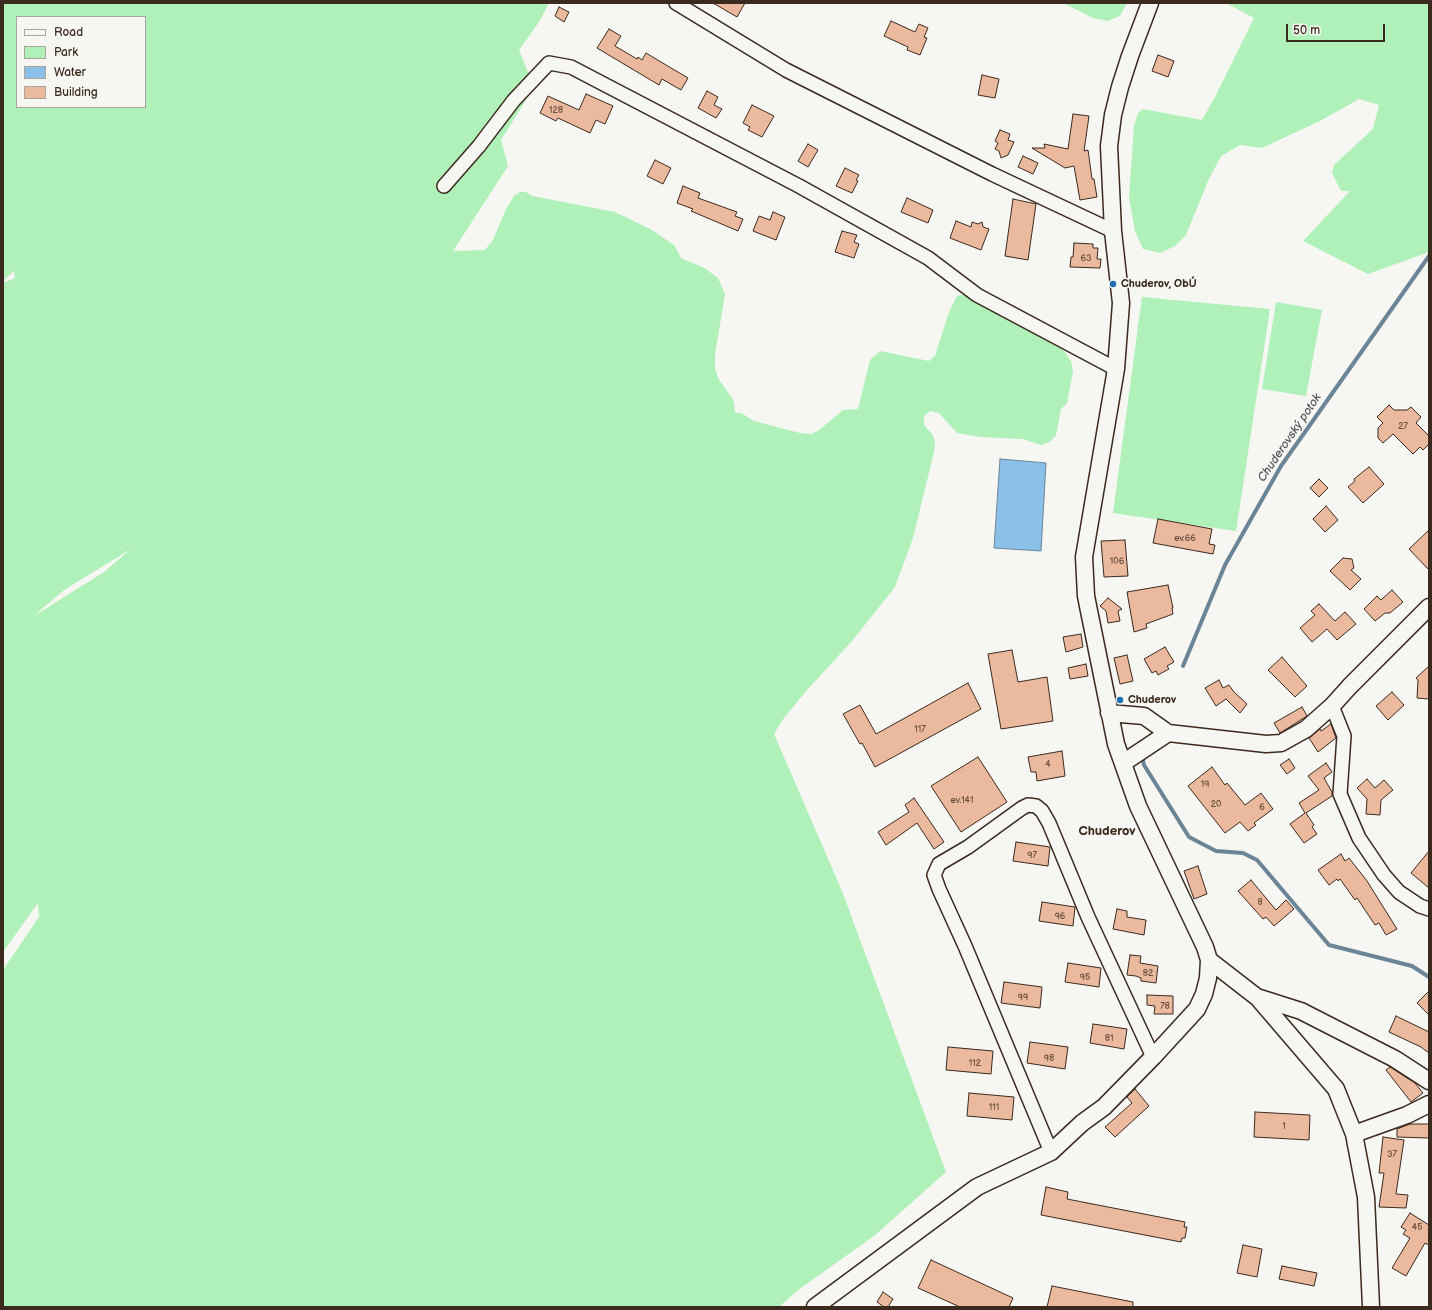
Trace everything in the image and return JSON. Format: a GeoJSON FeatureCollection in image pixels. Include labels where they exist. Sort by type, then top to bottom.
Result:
{"type":"FeatureCollection","features":[{"type":"Feature","properties":{"kind":"street"},"geometry":{"type":"LineString","coordinates":[[676,3],[786,70],[992,174],[1113,231]]}},
{"type":"Feature","properties":{"kind":"street"},"geometry":{"type":"LineString","coordinates":[[815,1307],[977,1187],[1051,1152],[1082,1123],[1104,1108],[1197,1009],[1204,994],[1208,978],[1209,960],[1206,947],[1138,806],[1129,759],[1116,744],[1086,596],[1084,557],[1116,369],[1121,303],[1113,231],[1109,146],[1113,115],[1130,56],[1150,3]]}},
{"type":"Feature","properties":{"kind":"street"},"geometry":{"type":"LineString","coordinates":[[444,186],[479,146],[514,100],[549,63],[571,67],[799,186],[928,258],[977,295],[1116,369]]}},
{"type":"Feature","properties":{"kind":"street"},"geometry":{"type":"LineString","coordinates":[[1109,713],[1156,724],[1266,744],[1280,743],[1306,729],[1332,706],[1350,686],[1429,608]]}},
{"type":"Feature","properties":{"kind":"street"},"geometry":{"type":"LineString","coordinates":[[1332,706],[1344,736],[1340,794],[1359,838],[1384,875],[1399,892],[1420,906],[1429,909]]}},
{"type":"Feature","properties":{"kind":"street"},"geometry":{"type":"LineString","coordinates":[[1129,759],[1150,744],[1156,724]]}},
{"type":"Feature","properties":{"kind":"street"},"geometry":{"type":"LineString","coordinates":[[1051,1152],[965,946],[939,889],[934,875],[939,864],[968,847],[1022,808],[1028,805],[1036,806],[1042,811],[1049,823],[1088,917],[1153,1057]]}},
{"type":"Feature","properties":{"kind":"street"},"geometry":{"type":"LineString","coordinates":[[1209,960],[1256,997],[1336,1089],[1354,1134],[1366,1197],[1371,1307]]}},
{"type":"Feature","properties":{"kind":"street"},"geometry":{"type":"LineString","coordinates":[[1256,997],[1301,1011],[1395,1059],[1429,1081]]}},
{"type":"Feature","properties":{"kind":"street"},"geometry":{"type":"LineString","coordinates":[[1354,1134],[1407,1115],[1429,1104]]}},
{"type":"Feature","properties":{"kind":"green space"},"geometry":{"type":"Polygon","coordinates":[[[3,3],[549,3],[539,22],[519,50],[534,87],[501,140],[508,166],[453,251],[485,250],[493,240],[506,209],[514,196],[520,192],[526,192],[532,196],[615,212],[652,230],[674,245],[681,258],[706,269],[718,278],[725,294],[715,355],[715,368],[718,378],[734,401],[735,413],[741,413],[754,421],[800,433],[811,434],[818,431],[843,410],[858,409],[870,360],[880,351],[929,361],[935,356],[949,312],[957,296],[971,293],[1042,334],[1064,351],[1071,361],[1073,371],[1067,403],[1061,409],[1055,437],[1049,442],[1041,445],[1023,439],[980,437],[957,433],[939,413],[930,411],[924,416],[924,425],[932,434],[935,441],[934,452],[913,538],[895,587],[852,641],[807,690],[784,718],[774,734],[842,891],[946,1172],[874,1236],[798,1290],[779,1307],[3,1307],[3,970],[39,917],[38,903],[3,952],[3,283],[15,278],[14,271],[3,281],[3,3]],[[131,549],[64,590],[34,616],[104,572],[131,549]]]}},
{"type":"Feature","properties":{"kind":"green space"},"geometry":{"type":"Polygon","coordinates":[[[1063,3],[1127,3],[1120,16],[1108,21],[1093,18],[1063,3]]]}},
{"type":"Feature","properties":{"kind":"green space"},"geometry":{"type":"Polygon","coordinates":[[[1226,3],[1429,3],[1429,252],[1368,274],[1303,241],[1350,191],[1341,191],[1332,173],[1334,165],[1373,129],[1379,105],[1359,99],[1320,121],[1262,148],[1240,145],[1221,156],[1208,181],[1186,235],[1175,246],[1160,253],[1143,249],[1135,231],[1129,197],[1134,126],[1138,113],[1143,109],[1202,120],[1254,18],[1226,3]]]}},
{"type":"Feature","properties":{"kind":"green space"},"geometry":{"type":"Polygon","coordinates":[[[1142,297],[1270,309],[1236,531],[1113,513],[1142,297]]]}},
{"type":"Feature","properties":{"kind":"green space"},"geometry":{"type":"Polygon","coordinates":[[[1276,302],[1322,310],[1306,396],[1262,389],[1276,302]]]}},
{"type":"Feature","properties":{"kind":"water"},"geometry":{"type":"Polygon","coordinates":[[[1000,459],[1046,463],[1041,551],[994,548],[1000,459]]]}},
{"type":"Feature","properties":{"kind":"building"},"geometry":{"type":"Polygon","coordinates":[[[713,3],[745,3],[737,17],[713,3]]]}},
{"type":"Feature","properties":{"kind":"building"},"geometry":{"type":"Polygon","coordinates":[[[559,7],[569,12],[564,22],[555,16],[559,7]]]}},
{"type":"Feature","properties":{"kind":"building"},"geometry":{"type":"Polygon","coordinates":[[[891,21],[915,32],[919,24],[928,28],[924,37],[927,38],[920,55],[907,50],[908,47],[884,36],[891,21]]]}},
{"type":"Feature","properties":{"kind":"building"},"geometry":{"type":"Polygon","coordinates":[[[609,29],[621,36],[615,46],[637,59],[638,57],[642,60],[646,53],[688,78],[681,90],[662,79],[659,85],[597,48],[609,29]]]}},
{"type":"Feature","properties":{"kind":"building"},"geometry":{"type":"Polygon","coordinates":[[[1158,55],[1174,61],[1168,77],[1152,71],[1158,55]]]}},
{"type":"Feature","properties":{"kind":"building"},"geometry":{"type":"Polygon","coordinates":[[[982,75],[999,79],[995,98],[978,95],[982,75]]]}},
{"type":"Feature","properties":{"kind":"building"},"geometry":{"type":"Polygon","coordinates":[[[707,91],[718,97],[714,105],[722,109],[716,118],[698,108],[707,91]]]}},
{"type":"Feature","properties":{"kind":"building"},"geometry":{"type":"Polygon","coordinates":[[[586,94],[613,106],[605,124],[596,120],[590,133],[558,118],[556,121],[540,113],[548,96],[579,110],[586,94]]]}},
{"type":"Feature","properties":{"kind":"building"},"geometry":{"type":"Polygon","coordinates":[[[752,105],[774,116],[762,137],[748,130],[750,127],[743,123],[752,105]]]}},
{"type":"Feature","properties":{"kind":"building"},"geometry":{"type":"Polygon","coordinates":[[[1073,114],[1089,116],[1084,151],[1088,150],[1092,179],[1094,179],[1097,197],[1080,200],[1074,166],[1065,168],[1032,148],[1045,148],[1044,144],[1068,149],[1073,114]]]}},
{"type":"Feature","properties":{"kind":"building"},"geometry":{"type":"Polygon","coordinates":[[[1000,130],[1010,134],[1008,140],[1014,142],[1008,155],[1001,158],[999,151],[995,149],[998,143],[995,141],[1000,130]]]}},
{"type":"Feature","properties":{"kind":"building"},"geometry":{"type":"Polygon","coordinates":[[[808,144],[818,150],[808,167],[798,161],[808,144]]]}},
{"type":"Feature","properties":{"kind":"building"},"geometry":{"type":"Polygon","coordinates":[[[1023,156],[1038,163],[1033,174],[1018,167],[1023,156]]]}},
{"type":"Feature","properties":{"kind":"building"},"geometry":{"type":"Polygon","coordinates":[[[655,160],[671,168],[663,184],[647,176],[655,160]]]}},
{"type":"Feature","properties":{"kind":"building"},"geometry":{"type":"Polygon","coordinates":[[[845,168],[859,175],[856,180],[858,181],[852,193],[836,186],[845,168]]]}},
{"type":"Feature","properties":{"kind":"building"},"geometry":{"type":"Polygon","coordinates":[[[683,186],[700,193],[698,198],[737,212],[735,216],[743,219],[738,231],[691,211],[693,209],[677,203],[683,186]]]}},
{"type":"Feature","properties":{"kind":"building"},"geometry":{"type":"Polygon","coordinates":[[[907,198],[933,210],[928,223],[901,212],[907,198]]]}},
{"type":"Feature","properties":{"kind":"building"},"geometry":{"type":"Polygon","coordinates":[[[1013,199],[1036,204],[1028,260],[1005,256],[1013,199]]]}},
{"type":"Feature","properties":{"kind":"building"},"geometry":{"type":"Polygon","coordinates":[[[773,212],[785,217],[776,240],[753,231],[759,216],[770,220],[773,212]]]}},
{"type":"Feature","properties":{"kind":"building"},"geometry":{"type":"Polygon","coordinates":[[[956,221],[971,227],[972,222],[978,224],[982,222],[983,227],[989,229],[981,250],[950,238],[956,221]]]}},
{"type":"Feature","properties":{"kind":"building"},"geometry":{"type":"Polygon","coordinates":[[[842,231],[857,235],[854,242],[859,244],[854,258],[835,252],[842,231]]]}},
{"type":"Feature","properties":{"kind":"building"},"geometry":{"type":"Polygon","coordinates":[[[1074,243],[1093,244],[1093,248],[1098,248],[1097,259],[1101,259],[1100,268],[1070,267],[1071,257],[1073,257],[1074,243]]]}},
{"type":"Feature","properties":{"kind":"building"},"geometry":{"type":"Polygon","coordinates":[[[1389,405],[1394,410],[1407,410],[1411,407],[1421,417],[1416,423],[1429,436],[1429,444],[1423,450],[1420,447],[1413,454],[1393,434],[1383,443],[1378,438],[1378,428],[1383,423],[1377,417],[1389,405]]]}},
{"type":"Feature","properties":{"kind":"building"},"geometry":{"type":"Polygon","coordinates":[[[1369,467],[1384,484],[1363,503],[1348,487],[1355,481],[1354,479],[1369,467]]]}},
{"type":"Feature","properties":{"kind":"building"},"geometry":{"type":"Polygon","coordinates":[[[1319,479],[1328,488],[1319,497],[1310,488],[1319,479]]]}},
{"type":"Feature","properties":{"kind":"building"},"geometry":{"type":"Polygon","coordinates":[[[1326,506],[1338,520],[1325,532],[1313,519],[1326,506]]]}},
{"type":"Feature","properties":{"kind":"building"},"geometry":{"type":"Polygon","coordinates":[[[1158,519],[1212,529],[1209,544],[1215,545],[1213,554],[1153,543],[1158,519]]]}},
{"type":"Feature","properties":{"kind":"building"},"geometry":{"type":"Polygon","coordinates":[[[1429,530],[1429,570],[1409,549],[1429,530]]]}},
{"type":"Feature","properties":{"kind":"building"},"geometry":{"type":"Polygon","coordinates":[[[1125,540],[1128,576],[1104,577],[1101,541],[1125,540]]]}},
{"type":"Feature","properties":{"kind":"building"},"geometry":{"type":"Polygon","coordinates":[[[1343,558],[1352,559],[1354,568],[1351,570],[1361,579],[1350,590],[1330,571],[1343,558]]]}},
{"type":"Feature","properties":{"kind":"building"},"geometry":{"type":"Polygon","coordinates":[[[1168,585],[1173,614],[1146,624],[1147,628],[1134,632],[1127,592],[1168,585]]]}},
{"type":"Feature","properties":{"kind":"building"},"geometry":{"type":"Polygon","coordinates":[[[1392,590],[1403,602],[1390,613],[1385,613],[1375,621],[1364,609],[1377,596],[1381,600],[1392,590]]]}},
{"type":"Feature","properties":{"kind":"building"},"geometry":{"type":"Polygon","coordinates":[[[1108,598],[1122,609],[1118,611],[1120,621],[1108,623],[1106,611],[1100,606],[1108,598]]]}},
{"type":"Feature","properties":{"kind":"building"},"geometry":{"type":"Polygon","coordinates":[[[1319,604],[1335,621],[1345,612],[1356,624],[1337,640],[1327,629],[1312,642],[1300,628],[1315,615],[1311,611],[1319,604]]]}},
{"type":"Feature","properties":{"kind":"building"},"geometry":{"type":"Polygon","coordinates":[[[1081,634],[1083,647],[1066,652],[1063,637],[1081,634]]]}},
{"type":"Feature","properties":{"kind":"building"},"geometry":{"type":"Polygon","coordinates":[[[1165,647],[1174,662],[1167,666],[1169,669],[1158,675],[1156,671],[1152,673],[1144,659],[1165,647]]]}},
{"type":"Feature","properties":{"kind":"building"},"geometry":{"type":"Polygon","coordinates":[[[1012,650],[1018,682],[1047,677],[1053,721],[1001,729],[988,654],[1012,650]]]}},
{"type":"Feature","properties":{"kind":"building"},"geometry":{"type":"Polygon","coordinates":[[[1127,655],[1133,681],[1120,684],[1114,658],[1127,655]]]}},
{"type":"Feature","properties":{"kind":"building"},"geometry":{"type":"Polygon","coordinates":[[[1282,657],[1307,686],[1295,697],[1268,670],[1282,657]]]}},
{"type":"Feature","properties":{"kind":"building"},"geometry":{"type":"Polygon","coordinates":[[[1086,664],[1088,676],[1070,679],[1068,668],[1086,664]]]}},
{"type":"Feature","properties":{"kind":"building"},"geometry":{"type":"Polygon","coordinates":[[[1429,666],[1429,699],[1417,698],[1418,680],[1416,678],[1429,666]]]}},
{"type":"Feature","properties":{"kind":"building"},"geometry":{"type":"Polygon","coordinates":[[[1219,680],[1223,688],[1229,685],[1247,704],[1240,713],[1226,699],[1216,706],[1205,688],[1219,680]]]}},
{"type":"Feature","properties":{"kind":"building"},"geometry":{"type":"Polygon","coordinates":[[[968,683],[981,709],[875,767],[862,743],[860,744],[843,714],[860,705],[876,734],[968,683]]]}},
{"type":"Feature","properties":{"kind":"building"},"geometry":{"type":"Polygon","coordinates":[[[1392,692],[1404,705],[1388,720],[1376,706],[1392,692]]]}},
{"type":"Feature","properties":{"kind":"building"},"geometry":{"type":"Polygon","coordinates":[[[1302,707],[1307,716],[1280,733],[1274,723],[1302,707]]]}},
{"type":"Feature","properties":{"kind":"building"},"geometry":{"type":"Polygon","coordinates":[[[1331,724],[1336,738],[1318,752],[1309,738],[1320,729],[1321,731],[1331,724]]]}},
{"type":"Feature","properties":{"kind":"building"},"geometry":{"type":"Polygon","coordinates":[[[1062,751],[1065,776],[1037,781],[1036,772],[1031,772],[1028,757],[1062,751]]]}},
{"type":"Feature","properties":{"kind":"building"},"geometry":{"type":"Polygon","coordinates":[[[978,757],[1007,802],[961,832],[931,786],[978,757]]]}},
{"type":"Feature","properties":{"kind":"building"},"geometry":{"type":"Polygon","coordinates":[[[1289,759],[1295,768],[1287,774],[1280,765],[1289,759]]]}},
{"type":"Feature","properties":{"kind":"building"},"geometry":{"type":"Polygon","coordinates":[[[1326,763],[1332,772],[1324,778],[1332,792],[1332,796],[1306,813],[1314,825],[1312,827],[1317,834],[1304,843],[1290,824],[1305,813],[1299,803],[1319,790],[1308,776],[1326,763]]]}},
{"type":"Feature","properties":{"kind":"building"},"geometry":{"type":"Polygon","coordinates":[[[1212,767],[1225,785],[1227,783],[1245,805],[1261,793],[1273,809],[1254,823],[1256,825],[1248,831],[1240,822],[1225,833],[1188,786],[1212,767]]]}},
{"type":"Feature","properties":{"kind":"building"},"geometry":{"type":"Polygon","coordinates":[[[1367,779],[1375,788],[1384,780],[1393,790],[1381,800],[1380,815],[1366,814],[1367,799],[1357,788],[1367,779]]]}},
{"type":"Feature","properties":{"kind":"building"},"geometry":{"type":"Polygon","coordinates":[[[914,798],[944,842],[934,849],[917,823],[886,845],[878,832],[909,812],[905,805],[914,798]]]}},
{"type":"Feature","properties":{"kind":"building"},"geometry":{"type":"Polygon","coordinates":[[[1016,842],[1050,847],[1048,866],[1013,861],[1016,842]]]}},
{"type":"Feature","properties":{"kind":"building"},"geometry":{"type":"Polygon","coordinates":[[[1429,851],[1429,888],[1411,873],[1429,851]]]}},
{"type":"Feature","properties":{"kind":"building"},"geometry":{"type":"Polygon","coordinates":[[[1341,854],[1345,861],[1349,858],[1367,881],[1397,929],[1386,935],[1379,923],[1375,925],[1357,898],[1355,900],[1340,879],[1338,881],[1337,879],[1329,885],[1318,870],[1341,854]]]}},
{"type":"Feature","properties":{"kind":"building"},"geometry":{"type":"Polygon","coordinates":[[[1198,866],[1207,894],[1194,899],[1184,871],[1198,866]]]}},
{"type":"Feature","properties":{"kind":"building"},"geometry":{"type":"Polygon","coordinates":[[[1251,880],[1276,910],[1286,900],[1294,909],[1274,926],[1266,917],[1263,919],[1238,891],[1251,880]]]}},
{"type":"Feature","properties":{"kind":"building"},"geometry":{"type":"Polygon","coordinates":[[[1042,902],[1075,907],[1073,926],[1039,921],[1042,902]]]}},
{"type":"Feature","properties":{"kind":"building"},"geometry":{"type":"Polygon","coordinates":[[[1117,909],[1127,911],[1127,917],[1146,920],[1144,935],[1113,929],[1117,909]]]}},
{"type":"Feature","properties":{"kind":"building"},"geometry":{"type":"Polygon","coordinates":[[[1130,955],[1141,956],[1140,963],[1158,966],[1156,983],[1141,981],[1141,978],[1127,975],[1130,955]]]}},
{"type":"Feature","properties":{"kind":"building"},"geometry":{"type":"Polygon","coordinates":[[[1068,963],[1101,968],[1099,987],[1065,982],[1068,963]]]}},
{"type":"Feature","properties":{"kind":"building"},"geometry":{"type":"Polygon","coordinates":[[[1004,982],[1042,987],[1040,1008],[1001,1003],[1004,982]]]}},
{"type":"Feature","properties":{"kind":"building"},"geometry":{"type":"Polygon","coordinates":[[[1429,991],[1429,1015],[1417,1003],[1429,991]]]}},
{"type":"Feature","properties":{"kind":"building"},"geometry":{"type":"Polygon","coordinates":[[[1147,995],[1173,996],[1173,1014],[1154,1014],[1155,1006],[1147,1005],[1147,995]]]}},
{"type":"Feature","properties":{"kind":"building"},"geometry":{"type":"Polygon","coordinates":[[[1396,1016],[1429,1032],[1429,1053],[1421,1047],[1389,1032],[1396,1016]]]}},
{"type":"Feature","properties":{"kind":"building"},"geometry":{"type":"Polygon","coordinates":[[[1093,1024],[1127,1029],[1124,1049],[1090,1043],[1093,1024]]]}},
{"type":"Feature","properties":{"kind":"building"},"geometry":{"type":"Polygon","coordinates":[[[1030,1042],[1068,1047],[1065,1069],[1027,1063],[1030,1042]]]}},
{"type":"Feature","properties":{"kind":"building"},"geometry":{"type":"Polygon","coordinates":[[[948,1047],[993,1051],[991,1074],[946,1070],[948,1047]]]}},
{"type":"Feature","properties":{"kind":"building"},"geometry":{"type":"Polygon","coordinates":[[[1390,1067],[1415,1083],[1423,1093],[1411,1102],[1386,1070],[1390,1067]]]}},
{"type":"Feature","properties":{"kind":"building"},"geometry":{"type":"Polygon","coordinates":[[[1135,1089],[1149,1106],[1115,1137],[1105,1127],[1132,1103],[1127,1097],[1135,1089]]]}},
{"type":"Feature","properties":{"kind":"building"},"geometry":{"type":"Polygon","coordinates":[[[969,1093],[1014,1097],[1012,1120],[967,1116],[969,1093]]]}},
{"type":"Feature","properties":{"kind":"building"},"geometry":{"type":"Polygon","coordinates":[[[1255,1112],[1310,1115],[1309,1140],[1254,1137],[1255,1112]]]}},
{"type":"Feature","properties":{"kind":"building"},"geometry":{"type":"Polygon","coordinates":[[[1410,1124],[1429,1124],[1429,1138],[1397,1137],[1397,1129],[1410,1124]]]}},
{"type":"Feature","properties":{"kind":"building"},"geometry":{"type":"Polygon","coordinates":[[[1383,1137],[1404,1140],[1396,1194],[1408,1195],[1406,1208],[1379,1207],[1384,1173],[1379,1173],[1383,1137]]]}},
{"type":"Feature","properties":{"kind":"building"},"geometry":{"type":"Polygon","coordinates":[[[1046,1187],[1068,1192],[1067,1199],[1185,1222],[1184,1227],[1187,1227],[1185,1238],[1182,1238],[1181,1242],[1041,1215],[1046,1187]]]}},
{"type":"Feature","properties":{"kind":"building"},"geometry":{"type":"Polygon","coordinates":[[[1410,1213],[1429,1225],[1429,1245],[1425,1243],[1406,1276],[1392,1268],[1410,1238],[1403,1234],[1406,1230],[1401,1227],[1410,1213]]]}},
{"type":"Feature","properties":{"kind":"building"},"geometry":{"type":"Polygon","coordinates":[[[1243,1245],[1262,1249],[1257,1277],[1237,1273],[1243,1245]]]}},
{"type":"Feature","properties":{"kind":"building"},"geometry":{"type":"Polygon","coordinates":[[[931,1260],[1013,1298],[1009,1307],[960,1307],[918,1288],[931,1260]]]}},
{"type":"Feature","properties":{"kind":"building"},"geometry":{"type":"Polygon","coordinates":[[[1282,1266],[1317,1273],[1314,1286],[1279,1279],[1282,1266]]]}},
{"type":"Feature","properties":{"kind":"building"},"geometry":{"type":"Polygon","coordinates":[[[1052,1286],[1133,1302],[1133,1307],[1047,1307],[1052,1286]]]}},
{"type":"Feature","properties":{"kind":"building"},"geometry":{"type":"Polygon","coordinates":[[[883,1292],[893,1299],[888,1307],[884,1307],[877,1302],[883,1292]]]}},
{"type":"Feature","properties":{"kind":"waterway","name":"Chuderovský potok"},"geometry":{"type":"LineString","coordinates":[[1183,666],[1225,565],[1281,466],[1429,256]]}},
{"type":"Feature","properties":{"kind":"waterway","name":"Chuderovský potok"},"geometry":{"type":"LineString","coordinates":[[1142,756],[1144,765],[1189,837],[1216,851],[1243,853],[1257,860],[1329,945],[1412,966],[1429,977]]}},
{"type":"Feature","properties":{"kind":"place","name":"Chuderov, ObÚ"},"geometry":{"type":"Point","coordinates":[1113,284]}},
{"type":"Feature","properties":{"kind":"place","name":"Chuderov"},"geometry":{"type":"Point","coordinates":[1120,700]}},
{"type":"Feature","properties":{"kind":"district","name":"Chuderov"},"geometry":{"type":"Point","coordinates":[1107,832]}}]}
